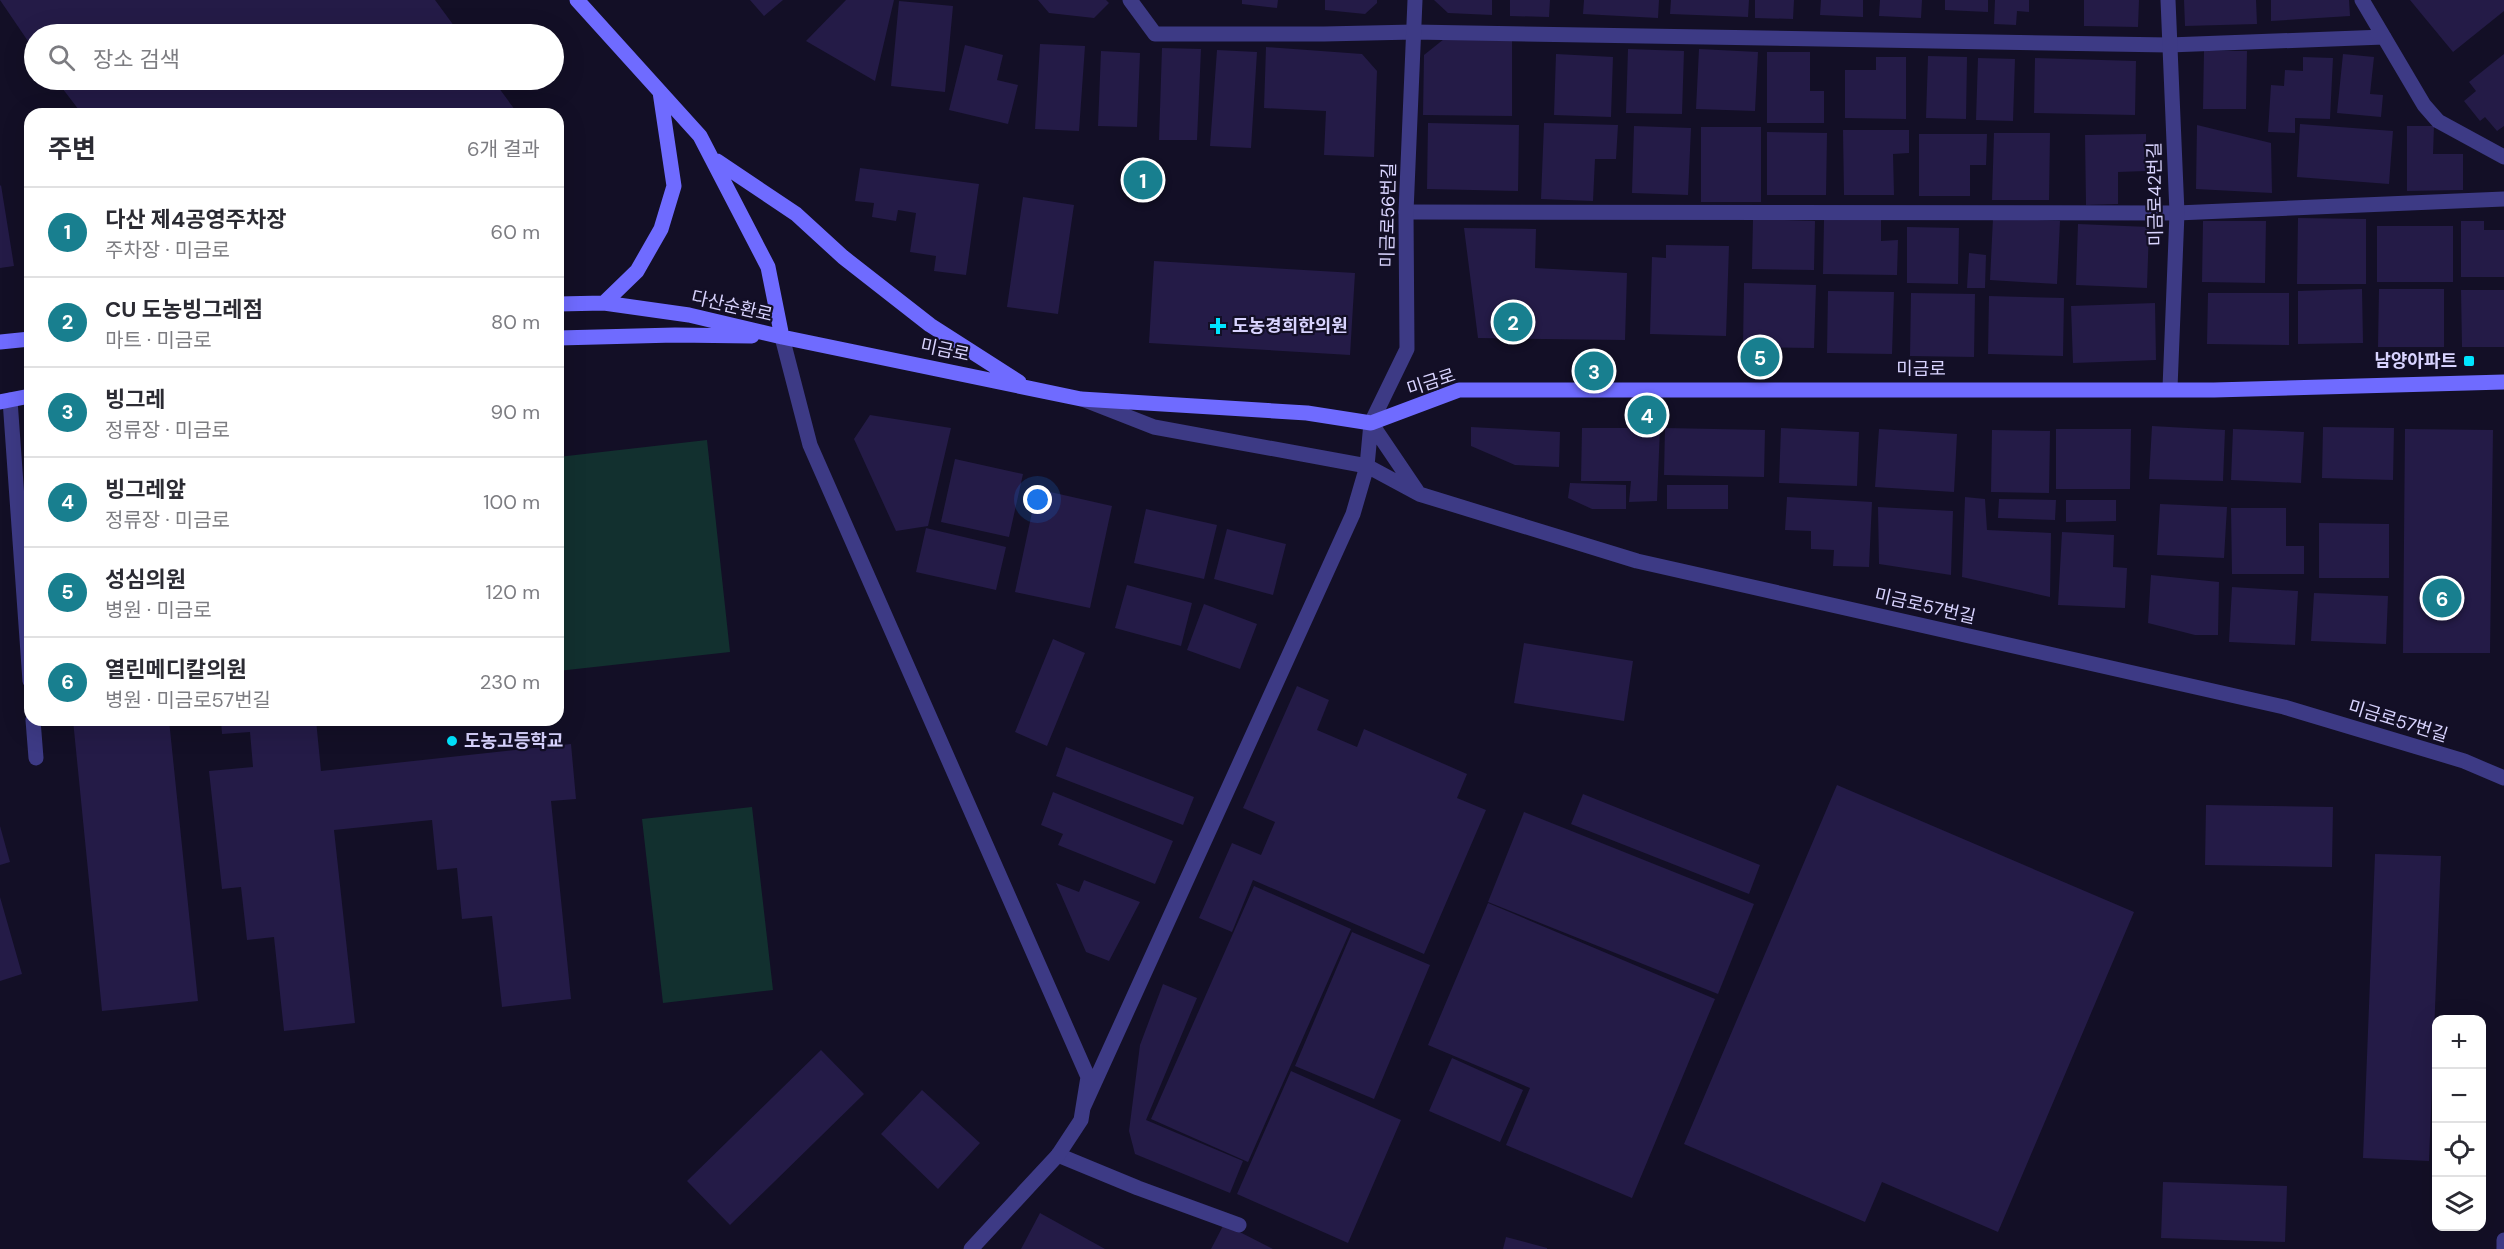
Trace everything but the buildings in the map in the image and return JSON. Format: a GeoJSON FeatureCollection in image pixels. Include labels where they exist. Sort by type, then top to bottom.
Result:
{"type":"FeatureCollection","features":[{"type":"Feature","properties":{"kind":"street"},"geometry":{"type":"LineString","coordinates":[[577,0],[700,136],[714,159],[768,267],[782,337],[810,446],[1088,1077],[1081,1120],[1058,1155],[971,1249]]}},
{"type":"Feature","properties":{"kind":"street"},"geometry":{"type":"LineString","coordinates":[[1130,0],[1155,34],[1414,32],[2169,45],[2384,37]]}},
{"type":"Feature","properties":{"kind":"street","name":"미금로56번길"},"geometry":{"type":"LineString","coordinates":[[1371,423],[1407,349],[1406,212],[1415,0]]}},
{"type":"Feature","properties":{"kind":"street","name":"미금로42번길"},"geometry":{"type":"LineString","coordinates":[[2168,0],[2177,213],[2170,388]]}},
{"type":"Feature","properties":{"kind":"street"},"geometry":{"type":"LineString","coordinates":[[2362,0],[2424,105],[2438,121],[2504,157]]}},
{"type":"Feature","properties":{"kind":"street"},"geometry":{"type":"LineString","coordinates":[[604,303],[638,271],[662,229],[674,186],[660,92]]}},
{"type":"Feature","properties":{"kind":"street"},"geometry":{"type":"LineString","coordinates":[[714,159],[796,214],[843,257],[930,325],[1029,388]]}},
{"type":"Feature","properties":{"kind":"street"},"geometry":{"type":"LineString","coordinates":[[1406,212],[2177,213],[2504,199]]}},
{"type":"Feature","properties":{"kind":"street","name":"다산순환로"},"geometry":{"type":"LineString","coordinates":[[564,304],[604,303],[689,315],[782,337]]}},
{"type":"Feature","properties":{"kind":"street","name":"다산순환로"},"geometry":{"type":"LineString","coordinates":[[564,338],[675,335],[782,337]]}},
{"type":"Feature","properties":{"kind":"street","name":"미금로"},"geometry":{"type":"LineString","coordinates":[[782,337],[1081,399],[1307,413],[1371,423],[1459,390],[2170,388],[2214,390],[2504,382]]}},
{"type":"Feature","properties":{"kind":"street"},"geometry":{"type":"LineString","coordinates":[[0,342],[24,340]]}},
{"type":"Feature","properties":{"kind":"street"},"geometry":{"type":"LineString","coordinates":[[24,397],[5,401],[24,614]]}},
{"type":"Feature","properties":{"kind":"street","name":"미금로57번길"},"geometry":{"type":"LineString","coordinates":[[1081,399],[1154,427],[1367,466],[1419,494],[1637,561],[2284,707],[2464,760],[2504,778]]}},
{"type":"Feature","properties":{"kind":"street"},"geometry":{"type":"LineString","coordinates":[[1083,1108],[1353,514],[1367,466],[1371,423]]}},
{"type":"Feature","properties":{"kind":"street"},"geometry":{"type":"LineString","coordinates":[[1371,423],[1419,494]]}},
{"type":"Feature","properties":{"kind":"street"},"geometry":{"type":"LineString","coordinates":[[33,726],[36,758]]}},
{"type":"Feature","properties":{"kind":"street"},"geometry":{"type":"LineString","coordinates":[[1058,1155],[1138,1188],[1239,1225]]}},
{"type":"Feature","properties":{"kind":"street"},"geometry":{"type":"LineString","coordinates":[[2504,1240],[2504,1249]]}},
{"type":"Feature","properties":{"kind":"green space"},"geometry":{"type":"Polygon","coordinates":[[[707,440],[730,652],[564,670],[564,456],[707,440]]]}},
{"type":"Feature","properties":{"kind":"green space"},"geometry":{"type":"Polygon","coordinates":[[[752,807],[773,990],[663,1003],[642,819],[752,807]]]}},
{"type":"Feature","properties":{"kind":"place","name":"다산 제4공영주차장"},"geometry":{"type":"Point","coordinates":[1143,180]}},
{"type":"Feature","properties":{"kind":"place","name":"CU 도농빙그레점"},"geometry":{"type":"Point","coordinates":[1513,322]}},
{"type":"Feature","properties":{"kind":"place","name":"도농경희한의원"},"geometry":{"type":"Point","coordinates":[1218,326]}},
{"type":"Feature","properties":{"kind":"place","name":"성심의원"},"geometry":{"type":"Point","coordinates":[1760,357]}},
{"type":"Feature","properties":{"kind":"place","name":"남양아파트"},"geometry":{"type":"Point","coordinates":[2469,361]}},
{"type":"Feature","properties":{"kind":"place","name":"빙그레"},"geometry":{"type":"Point","coordinates":[1594,371]}},
{"type":"Feature","properties":{"kind":"place","name":"빙그레앞"},"geometry":{"type":"Point","coordinates":[1647,415]}},
{"type":"Feature","properties":{"kind":"place","name":"열린메디칼의원"},"geometry":{"type":"Point","coordinates":[2442,598]}},
{"type":"Feature","properties":{"kind":"place","name":"도농고등학교"},"geometry":{"type":"Point","coordinates":[452,741]}}]}
